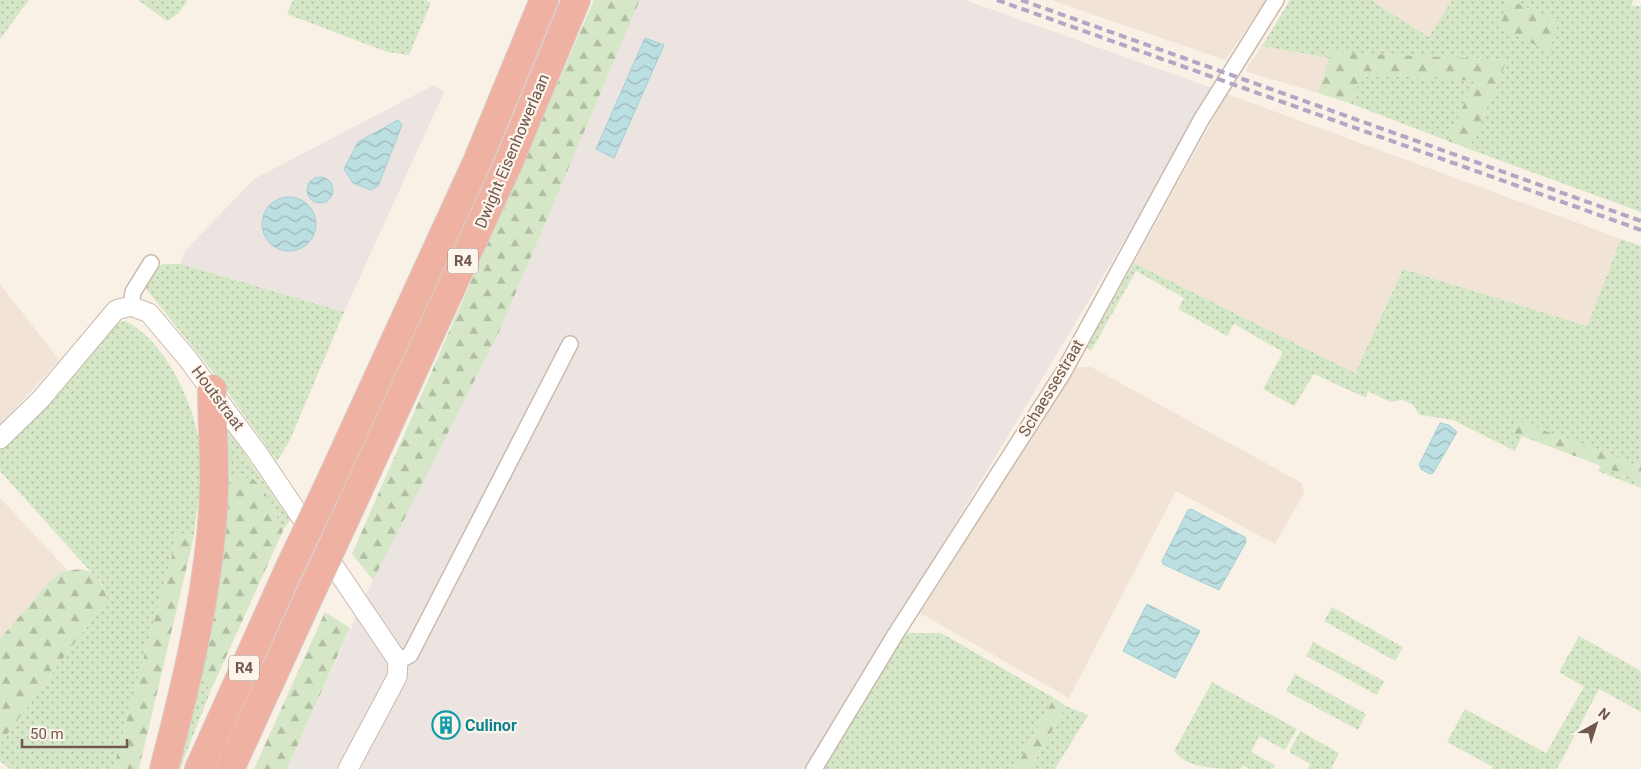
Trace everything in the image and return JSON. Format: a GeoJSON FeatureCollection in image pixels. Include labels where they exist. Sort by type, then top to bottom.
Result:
{"type":"FeatureCollection","features":[{"type":"Feature","properties":{"kind":"highway","name":"Dwight Eisenhowerlaan"},"geometry":{"type":"LineString","coordinates":[[198,769],[477,162],[544,0]]}},
{"type":"Feature","properties":{"kind":"highway","name":"Dwight Eisenhowerlaan"},"geometry":{"type":"LineString","coordinates":[[230,769],[508,164],[576,0]]}},
{"type":"Feature","properties":{"kind":"highway"},"geometry":{"type":"LineString","coordinates":[[164,769],[191,658],[212,529],[215,474],[212,389]]}},
{"type":"Feature","properties":{"kind":"street","name":"Schaessestraat"},"geometry":{"type":"LineString","coordinates":[[814,769],[895,635],[1063,373],[1201,120],[1276,0]]}},
{"type":"Feature","properties":{"kind":"street"},"geometry":{"type":"LineString","coordinates":[[0,439],[40,399],[108,317],[116,310],[131,306],[132,292],[151,263]]}},
{"type":"Feature","properties":{"kind":"street","name":"Houtstraat"},"geometry":{"type":"LineString","coordinates":[[131,306],[149,313],[212,389],[257,452],[398,661]]}},
{"type":"Feature","properties":{"kind":"street"},"geometry":{"type":"LineString","coordinates":[[348,769],[397,678],[398,661],[410,655],[570,344]]}},
{"type":"Feature","properties":{"kind":"shaded area"},"geometry":{"type":"Polygon","coordinates":[[[640,0],[965,0],[1215,89],[806,769],[287,769],[381,562],[499,332],[640,0]]]}},
{"type":"Feature","properties":{"kind":"shaded area"},"geometry":{"type":"Polygon","coordinates":[[[1051,0],[1266,0],[1225,60],[1051,0]]]}},
{"type":"Feature","properties":{"kind":"shaded area"},"geometry":{"type":"Polygon","coordinates":[[[1371,0],[1452,0],[1430,37],[1371,0]]]}},
{"type":"Feature","properties":{"kind":"shaded area"},"geometry":{"type":"Polygon","coordinates":[[[1262,46],[1329,58],[1318,93],[1245,71],[1262,46]]]}},
{"type":"Feature","properties":{"kind":"shaded area"},"geometry":{"type":"Polygon","coordinates":[[[434,85],[444,92],[344,312],[181,264],[184,252],[254,179],[434,85]]]}},
{"type":"Feature","properties":{"kind":"shaded area"},"geometry":{"type":"Polygon","coordinates":[[[1227,94],[1621,239],[1587,326],[1403,269],[1355,373],[1134,263],[1227,94]]]}},
{"type":"Feature","properties":{"kind":"shaded area"},"geometry":{"type":"Polygon","coordinates":[[[0,284],[59,360],[0,426],[0,284]]]}},
{"type":"Feature","properties":{"kind":"shaded area"},"geometry":{"type":"Polygon","coordinates":[[[1076,367],[1091,367],[1302,483],[1304,493],[1275,544],[1176,491],[1069,698],[920,613],[1076,367]]]}},
{"type":"Feature","properties":{"kind":"shaded area"},"geometry":{"type":"Polygon","coordinates":[[[0,498],[68,571],[61,572],[50,581],[0,639],[0,498]]]}},
{"type":"Feature","properties":{"kind":"green space"},"geometry":{"type":"Polygon","coordinates":[[[0,0],[29,0],[0,39],[0,0]]]}},
{"type":"Feature","properties":{"kind":"green space"},"geometry":{"type":"Polygon","coordinates":[[[138,0],[188,0],[178,14],[167,21],[138,0]]]}},
{"type":"Feature","properties":{"kind":"green space"},"geometry":{"type":"Polygon","coordinates":[[[293,0],[425,0],[431,3],[409,55],[387,52],[287,14],[293,0]]]}},
{"type":"Feature","properties":{"kind":"green space"},"geometry":{"type":"Polygon","coordinates":[[[594,0],[640,0],[499,332],[373,580],[352,554],[594,0]]]}},
{"type":"Feature","properties":{"kind":"green space"},"geometry":{"type":"Polygon","coordinates":[[[1290,0],[1371,0],[1429,37],[1452,0],[1633,0],[1631,6],[1641,6],[1641,212],[1469,149],[1507,60],[1331,52],[1329,58],[1262,46],[1290,0]]]}},
{"type":"Feature","properties":{"kind":"green space"},"geometry":{"type":"Polygon","coordinates":[[[1510,0],[1559,22],[1549,51],[1499,28],[1510,0]]]}},
{"type":"Feature","properties":{"kind":"green space"},"geometry":{"type":"Polygon","coordinates":[[[1331,52],[1507,60],[1469,149],[1448,141],[1474,81],[1391,76],[1363,77],[1349,103],[1318,93],[1331,52]]]}},
{"type":"Feature","properties":{"kind":"green space"},"geometry":{"type":"Polygon","coordinates":[[[1391,76],[1475,81],[1448,141],[1349,103],[1362,77],[1391,76]]]}},
{"type":"Feature","properties":{"kind":"green space"},"geometry":{"type":"Polygon","coordinates":[[[1621,239],[1641,246],[1641,467],[1516,420],[1512,432],[1522,436],[1515,451],[1453,420],[1420,415],[1412,404],[1402,400],[1390,402],[1368,391],[1366,398],[1314,374],[1294,406],[1263,389],[1283,352],[1234,324],[1227,336],[1178,309],[1184,298],[1136,271],[1091,351],[1087,347],[1134,263],[1355,373],[1403,269],[1587,326],[1621,239]]]}},
{"type":"Feature","properties":{"kind":"green space"},"geometry":{"type":"Polygon","coordinates":[[[163,264],[181,264],[344,312],[289,442],[277,461],[219,380],[143,285],[151,270],[163,264]]]}},
{"type":"Feature","properties":{"kind":"green space"},"geometry":{"type":"Polygon","coordinates":[[[125,321],[154,344],[167,360],[187,398],[194,418],[199,438],[201,465],[194,536],[178,534],[113,769],[10,769],[0,761],[0,744],[107,599],[101,581],[0,471],[0,449],[53,397],[116,324],[125,321]]]}},
{"type":"Feature","properties":{"kind":"green space"},"geometry":{"type":"Polygon","coordinates":[[[1516,420],[1641,467],[1641,481],[1511,432],[1516,420]]]}},
{"type":"Feature","properties":{"kind":"green space"},"geometry":{"type":"Polygon","coordinates":[[[224,424],[290,520],[283,531],[264,490],[237,477],[224,483],[224,424]]]}},
{"type":"Feature","properties":{"kind":"green space"},"geometry":{"type":"Polygon","coordinates":[[[1601,465],[1641,481],[1641,488],[1598,471],[1601,465]]]}},
{"type":"Feature","properties":{"kind":"green space"},"geometry":{"type":"Polygon","coordinates":[[[237,477],[253,479],[264,490],[283,531],[211,690],[203,681],[208,652],[224,483],[237,477]]]}},
{"type":"Feature","properties":{"kind":"green space"},"geometry":{"type":"Polygon","coordinates":[[[178,534],[194,536],[139,769],[113,769],[178,534]]]}},
{"type":"Feature","properties":{"kind":"green space"},"geometry":{"type":"Polygon","coordinates":[[[86,570],[98,579],[107,599],[0,744],[0,639],[50,581],[61,572],[86,570]]]}},
{"type":"Feature","properties":{"kind":"green space"},"geometry":{"type":"Polygon","coordinates":[[[1332,607],[1403,647],[1395,661],[1324,621],[1332,607]]]}},
{"type":"Feature","properties":{"kind":"green space"},"geometry":{"type":"Polygon","coordinates":[[[325,612],[350,628],[287,769],[254,769],[325,612]]]}},
{"type":"Feature","properties":{"kind":"green space"},"geometry":{"type":"Polygon","coordinates":[[[904,633],[941,633],[1054,698],[1015,769],[823,769],[904,633]]]}},
{"type":"Feature","properties":{"kind":"green space"},"geometry":{"type":"Polygon","coordinates":[[[1579,636],[1641,671],[1641,712],[1599,689],[1557,769],[1492,769],[1493,767],[1447,742],[1465,709],[1546,753],[1584,687],[1559,672],[1579,636]]]}},
{"type":"Feature","properties":{"kind":"green space"},"geometry":{"type":"Polygon","coordinates":[[[208,640],[210,656],[205,678],[207,686],[211,690],[180,769],[170,769],[208,640]]]}},
{"type":"Feature","properties":{"kind":"green space"},"geometry":{"type":"Polygon","coordinates":[[[1313,642],[1384,681],[1377,695],[1306,656],[1313,642]]]}},
{"type":"Feature","properties":{"kind":"green space"},"geometry":{"type":"Polygon","coordinates":[[[1295,674],[1366,714],[1358,730],[1286,691],[1295,674]]]}},
{"type":"Feature","properties":{"kind":"green space"},"geometry":{"type":"Polygon","coordinates":[[[1212,682],[1297,729],[1285,750],[1259,736],[1251,752],[1275,765],[1273,769],[1250,769],[1243,765],[1241,769],[1204,767],[1187,761],[1174,751],[1212,682]]]}},
{"type":"Feature","properties":{"kind":"green space"},"geometry":{"type":"Polygon","coordinates":[[[1054,698],[1066,706],[1030,769],[1015,769],[1054,698]]]}},
{"type":"Feature","properties":{"kind":"green space"},"geometry":{"type":"Polygon","coordinates":[[[1066,706],[1088,715],[1055,769],[1030,769],[1066,706]]]}},
{"type":"Feature","properties":{"kind":"green space"},"geometry":{"type":"Polygon","coordinates":[[[1300,731],[1339,753],[1331,769],[1308,769],[1310,764],[1289,752],[1300,731]]]}},
{"type":"Feature","properties":{"kind":"water"},"geometry":{"type":"Polygon","coordinates":[[[645,38],[664,45],[614,158],[596,149],[645,38]]]}},
{"type":"Feature","properties":{"kind":"water"},"geometry":{"type":"Polygon","coordinates":[[[398,120],[402,125],[378,186],[371,190],[353,183],[344,169],[358,142],[398,120]]]}},
{"type":"Feature","properties":{"kind":"water"},"geometry":{"type":"Polygon","coordinates":[[[320,177],[329,181],[333,190],[329,199],[320,203],[311,199],[307,190],[311,181],[320,177]]]}},
{"type":"Feature","properties":{"kind":"water"},"geometry":{"type":"Polygon","coordinates":[[[284,197],[294,197],[304,201],[312,209],[316,224],[312,239],[304,247],[294,251],[284,251],[274,247],[266,239],[262,229],[262,219],[266,209],[274,201],[284,197]]]}},
{"type":"Feature","properties":{"kind":"water"},"geometry":{"type":"Polygon","coordinates":[[[1440,423],[1449,425],[1457,432],[1433,473],[1430,474],[1422,470],[1419,465],[1440,423]]]}},
{"type":"Feature","properties":{"kind":"water"},"geometry":{"type":"Polygon","coordinates":[[[1191,509],[1245,537],[1246,542],[1219,590],[1163,564],[1162,561],[1188,510],[1191,509]]]}},
{"type":"Feature","properties":{"kind":"water"},"geometry":{"type":"Polygon","coordinates":[[[1147,604],[1200,631],[1175,678],[1123,651],[1147,604]]]}},
{"type":"Feature","properties":{"kind":"railway"},"geometry":{"type":"LineString","coordinates":[[997,0],[1641,230]]}},
{"type":"Feature","properties":{"kind":"railway"},"geometry":{"type":"LineString","coordinates":[[1021,0],[1641,221]]}},
{"type":"Feature","properties":{"kind":"place","name":"Culinor"},"geometry":{"type":"Point","coordinates":[446,725]}}]}
